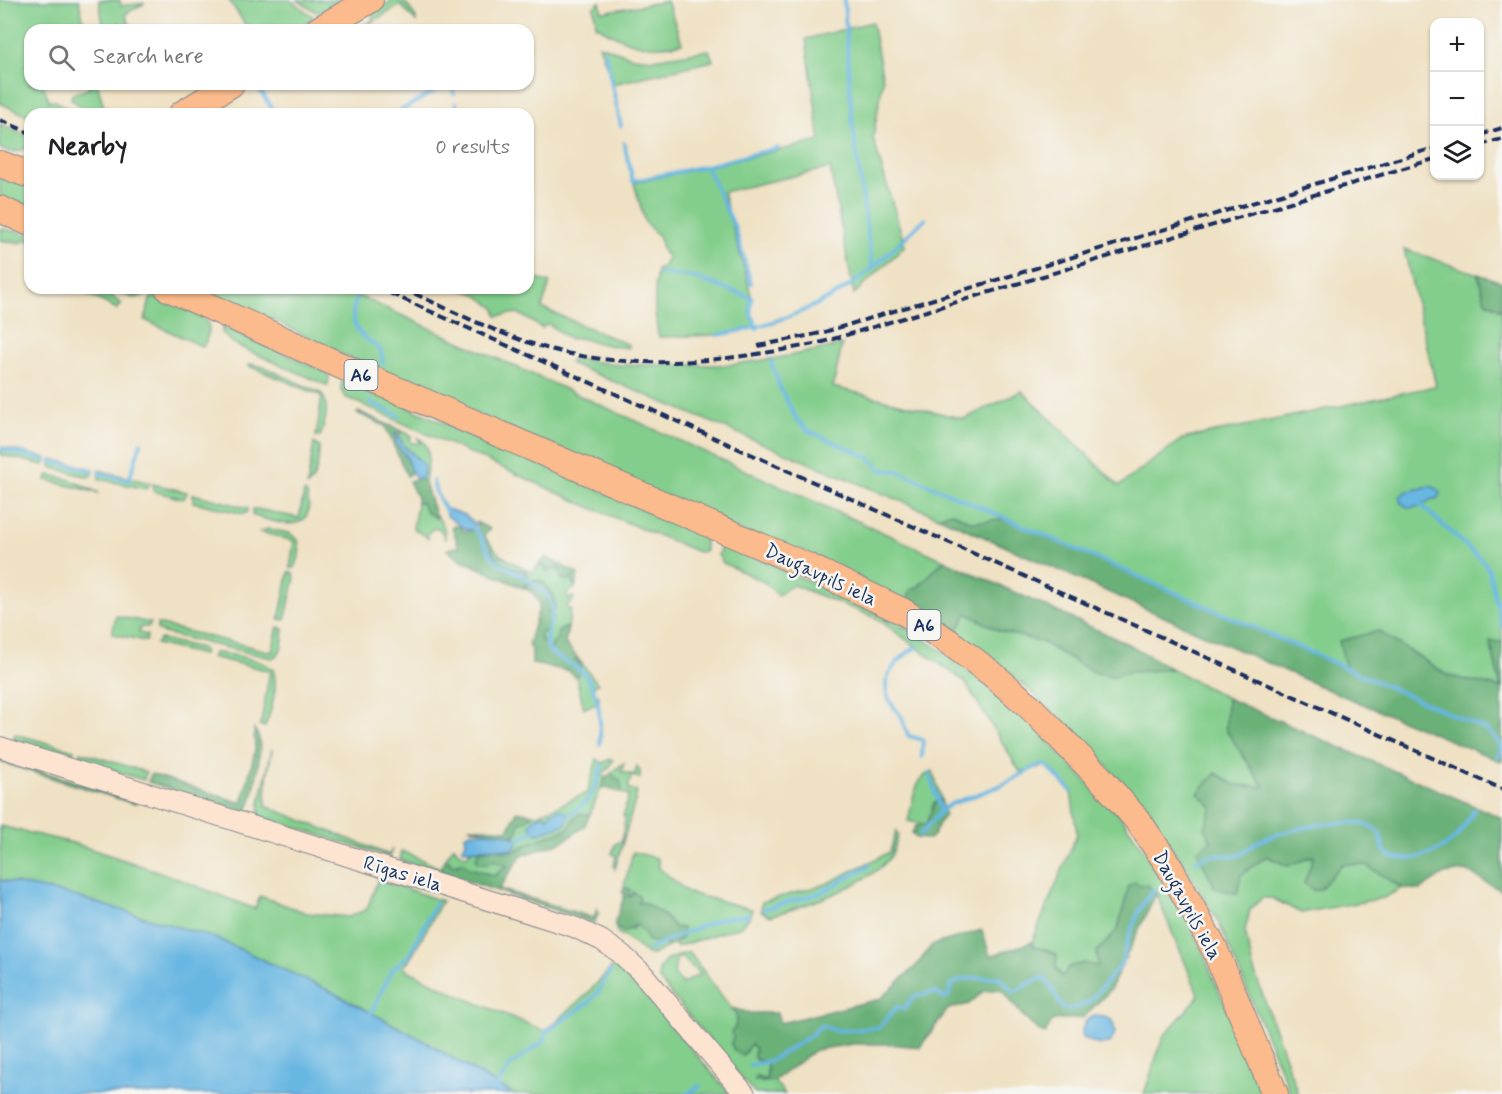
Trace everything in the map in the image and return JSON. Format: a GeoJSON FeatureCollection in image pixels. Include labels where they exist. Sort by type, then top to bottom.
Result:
{"type":"FeatureCollection","features":[{"type":"Feature","properties":{"kind":"highway"},"geometry":{"type":"LineString","coordinates":[[328,24],[370,0]]}},
{"type":"Feature","properties":{"kind":"highway"},"geometry":{"type":"LineString","coordinates":[[192,108],[221,90]]}},
{"type":"Feature","properties":{"kind":"highway"},"geometry":{"type":"LineString","coordinates":[[0,164],[24,173]]}},
{"type":"Feature","properties":{"kind":"highway"},"geometry":{"type":"LineString","coordinates":[[2,210],[24,220]]}},
{"type":"Feature","properties":{"kind":"highway","name":"Daugavpils iela"},"geometry":{"type":"LineString","coordinates":[[181,294],[349,370],[807,566],[904,612],[957,648],[991,673],[1058,733],[1145,831],[1169,866],[1215,950],[1275,1094]]}},
{"type":"Feature","properties":{"kind":"main road","name":"Rīgas iela"},"geometry":{"type":"LineString","coordinates":[[0,747],[574,927],[610,947],[642,973],[746,1094]]}},
{"type":"Feature","properties":{"kind":"green space"},"geometry":{"type":"Polygon","coordinates":[[[0,0],[79,0],[84,24],[24,24],[24,90],[45,90],[49,101],[54,100],[67,108],[24,108],[24,114],[0,103],[0,0]]]}},
{"type":"Feature","properties":{"kind":"green space"},"geometry":{"type":"Polygon","coordinates":[[[99,0],[120,0],[121,6],[145,3],[125,14],[130,24],[128,22],[103,24],[99,0]]]}},
{"type":"Feature","properties":{"kind":"green space"},"geometry":{"type":"Polygon","coordinates":[[[229,0],[290,0],[314,17],[303,24],[245,24],[229,0]]]}},
{"type":"Feature","properties":{"kind":"green space"},"geometry":{"type":"Polygon","coordinates":[[[297,0],[344,0],[318,13],[297,0]]]}},
{"type":"Feature","properties":{"kind":"green space"},"geometry":{"type":"Polygon","coordinates":[[[392,0],[403,0],[416,17],[416,22],[401,5],[366,24],[373,20],[372,16],[392,0]]]}},
{"type":"Feature","properties":{"kind":"green space"},"geometry":{"type":"Polygon","coordinates":[[[667,1],[682,43],[658,46],[637,44],[617,37],[596,25],[594,7],[600,2],[602,12],[667,1]]]}},
{"type":"Feature","properties":{"kind":"green space"},"geometry":{"type":"Polygon","coordinates":[[[872,22],[883,80],[873,138],[905,246],[854,294],[830,168],[723,192],[752,298],[752,317],[757,328],[718,335],[659,337],[655,313],[656,277],[657,270],[664,265],[668,257],[663,252],[659,237],[645,222],[634,183],[820,141],[806,39],[872,22]]]}},
{"type":"Feature","properties":{"kind":"green space"},"geometry":{"type":"Polygon","coordinates":[[[599,45],[633,57],[653,59],[709,50],[713,61],[613,84],[599,45]]]}},
{"type":"Feature","properties":{"kind":"green space"},"geometry":{"type":"Polygon","coordinates":[[[84,90],[99,90],[104,108],[83,108],[71,99],[72,94],[84,90]]]}},
{"type":"Feature","properties":{"kind":"green space"},"geometry":{"type":"Polygon","coordinates":[[[0,124],[24,134],[24,149],[15,152],[0,149],[0,124]]]}},
{"type":"Feature","properties":{"kind":"green space"},"geometry":{"type":"Polygon","coordinates":[[[0,174],[24,184],[24,211],[0,200],[0,174]]]}},
{"type":"Feature","properties":{"kind":"green space"},"geometry":{"type":"Polygon","coordinates":[[[0,229],[24,233],[22,243],[0,240],[0,229]]]}},
{"type":"Feature","properties":{"kind":"green space"},"geometry":{"type":"Polygon","coordinates":[[[1404,249],[1478,274],[1485,301],[1502,310],[1502,642],[1490,642],[1502,688],[1449,676],[1378,631],[1347,669],[1007,519],[972,522],[951,512],[939,517],[569,363],[578,359],[619,365],[728,365],[842,345],[833,387],[964,419],[1022,391],[1119,486],[1182,439],[1436,386],[1404,249]]]}},
{"type":"Feature","properties":{"kind":"green space"},"geometry":{"type":"Polygon","coordinates":[[[1478,274],[1502,282],[1502,310],[1485,301],[1478,274]]]}},
{"type":"Feature","properties":{"kind":"green space"},"geometry":{"type":"Polygon","coordinates":[[[534,278],[550,283],[542,308],[629,345],[629,348],[578,338],[570,339],[548,324],[542,328],[518,313],[497,316],[495,308],[475,294],[534,294],[534,278]]]}},
{"type":"Feature","properties":{"kind":"green space"},"geometry":{"type":"Polygon","coordinates":[[[87,294],[114,294],[112,297],[122,304],[117,309],[87,294]]]}},
{"type":"Feature","properties":{"kind":"green space"},"geometry":{"type":"Polygon","coordinates":[[[124,294],[144,294],[140,297],[124,294]]]}},
{"type":"Feature","properties":{"kind":"green space"},"geometry":{"type":"Polygon","coordinates":[[[154,294],[184,306],[205,319],[209,330],[203,347],[145,320],[150,300],[154,294]]]}},
{"type":"Feature","properties":{"kind":"green space"},"geometry":{"type":"Polygon","coordinates":[[[204,294],[354,294],[944,560],[918,587],[907,605],[341,354],[272,319],[204,294]]]}},
{"type":"Feature","properties":{"kind":"green space"},"geometry":{"type":"Polygon","coordinates":[[[223,327],[328,373],[328,386],[238,346],[222,332],[223,327]]]}},
{"type":"Feature","properties":{"kind":"green space"},"geometry":{"type":"Polygon","coordinates":[[[250,364],[264,367],[321,393],[324,398],[326,408],[320,437],[316,437],[322,396],[249,366],[250,364]]]}},
{"type":"Feature","properties":{"kind":"green space"},"geometry":{"type":"Polygon","coordinates":[[[345,380],[698,533],[705,538],[705,551],[698,552],[587,506],[345,397],[341,390],[342,382],[345,380]]]}},
{"type":"Feature","properties":{"kind":"green space"},"geometry":{"type":"Polygon","coordinates":[[[360,412],[400,430],[400,434],[395,435],[397,445],[408,460],[411,472],[409,475],[407,476],[385,426],[357,413],[360,412]]]}},
{"type":"Feature","properties":{"kind":"green space"},"geometry":{"type":"Polygon","coordinates":[[[400,430],[412,436],[410,438],[412,443],[421,443],[417,437],[426,446],[428,457],[425,484],[421,478],[424,474],[420,462],[402,443],[400,430]]]}},
{"type":"Feature","properties":{"kind":"green space"},"geometry":{"type":"Polygon","coordinates":[[[314,443],[319,447],[318,463],[313,479],[307,486],[314,443]]]}},
{"type":"Feature","properties":{"kind":"green space"},"geometry":{"type":"Polygon","coordinates":[[[2,447],[47,458],[43,465],[2,455],[0,453],[2,447]]]}},
{"type":"Feature","properties":{"kind":"green space"},"geometry":{"type":"Polygon","coordinates":[[[52,459],[94,469],[89,477],[53,468],[52,459]]]}},
{"type":"Feature","properties":{"kind":"green space"},"geometry":{"type":"Polygon","coordinates":[[[99,470],[150,483],[146,489],[99,479],[99,470]]]}},
{"type":"Feature","properties":{"kind":"green space"},"geometry":{"type":"Polygon","coordinates":[[[50,475],[71,480],[99,493],[46,480],[50,475]]]}},
{"type":"Feature","properties":{"kind":"green space"},"geometry":{"type":"Polygon","coordinates":[[[421,478],[425,483],[436,518],[426,512],[421,502],[417,504],[417,498],[409,481],[421,478]]]}},
{"type":"Feature","properties":{"kind":"green space"},"geometry":{"type":"Polygon","coordinates":[[[153,484],[187,492],[183,499],[153,491],[153,484]]]}},
{"type":"Feature","properties":{"kind":"green space"},"geometry":{"type":"Polygon","coordinates":[[[304,492],[307,494],[308,508],[306,517],[300,522],[283,523],[252,515],[253,509],[257,509],[299,518],[304,492]]]}},
{"type":"Feature","properties":{"kind":"green space"},"geometry":{"type":"Polygon","coordinates":[[[193,494],[248,508],[247,512],[244,514],[193,502],[193,494]]]}},
{"type":"Feature","properties":{"kind":"green space"},"geometry":{"type":"Polygon","coordinates":[[[421,502],[428,512],[438,517],[443,525],[445,537],[439,528],[434,528],[428,533],[428,538],[413,528],[417,504],[421,502]]]}},
{"type":"Feature","properties":{"kind":"green space"},"geometry":{"type":"Polygon","coordinates":[[[951,512],[972,522],[1007,519],[1346,668],[1339,641],[1378,631],[1449,676],[1501,688],[1490,641],[1502,642],[1502,762],[1324,688],[939,517],[951,512]]]}},
{"type":"Feature","properties":{"kind":"green space"},"geometry":{"type":"Polygon","coordinates":[[[476,522],[490,529],[484,536],[493,547],[491,552],[498,560],[526,573],[527,582],[523,588],[459,559],[447,550],[459,547],[453,526],[459,526],[465,532],[472,530],[479,532],[476,522]]]}},
{"type":"Feature","properties":{"kind":"green space"},"geometry":{"type":"Polygon","coordinates":[[[268,529],[289,533],[298,540],[299,555],[294,568],[290,568],[294,541],[260,532],[268,529]]]}},
{"type":"Feature","properties":{"kind":"green space"},"geometry":{"type":"Polygon","coordinates":[[[721,545],[729,546],[843,596],[908,629],[941,650],[1018,710],[1123,820],[1182,904],[1263,1094],[1144,1094],[1163,1037],[1199,996],[1156,894],[1147,885],[1129,885],[1118,929],[1097,952],[1098,967],[1062,977],[1045,949],[1034,947],[1032,942],[1077,834],[1071,791],[1047,766],[1020,772],[965,682],[876,618],[793,585],[778,595],[764,582],[723,563],[718,555],[721,545]]]}},
{"type":"Feature","properties":{"kind":"green space"},"geometry":{"type":"Polygon","coordinates":[[[493,547],[500,555],[532,573],[538,566],[542,566],[565,572],[572,581],[575,589],[570,590],[567,594],[568,599],[574,597],[573,601],[566,606],[569,610],[571,609],[568,628],[565,627],[558,632],[558,639],[548,651],[546,644],[541,641],[541,634],[546,630],[551,614],[549,612],[554,612],[553,594],[534,580],[528,584],[526,589],[523,588],[527,585],[528,576],[505,565],[491,551],[493,547]]]}},
{"type":"Feature","properties":{"kind":"green space"},"geometry":{"type":"Polygon","coordinates":[[[546,557],[578,574],[576,586],[573,584],[572,577],[568,580],[562,579],[559,568],[546,571],[545,566],[538,566],[546,557]]]}},
{"type":"Feature","properties":{"kind":"green space"},"geometry":{"type":"Polygon","coordinates":[[[944,560],[1130,645],[1172,669],[1121,673],[1115,677],[1093,672],[1042,642],[1000,631],[967,613],[957,632],[907,605],[910,590],[918,587],[944,560]]]}},
{"type":"Feature","properties":{"kind":"green space"},"geometry":{"type":"Polygon","coordinates":[[[289,572],[293,573],[295,578],[285,620],[279,619],[289,572]]]}},
{"type":"Feature","properties":{"kind":"green space"},"geometry":{"type":"Polygon","coordinates":[[[534,580],[542,581],[555,603],[554,612],[549,612],[554,617],[549,621],[547,630],[541,634],[541,641],[545,642],[549,651],[553,642],[558,639],[558,633],[563,628],[568,628],[565,643],[581,665],[580,673],[576,677],[569,671],[532,664],[532,651],[528,645],[540,604],[533,593],[526,589],[528,584],[534,580]]]}},
{"type":"Feature","properties":{"kind":"green space"},"geometry":{"type":"Polygon","coordinates":[[[966,613],[1000,631],[1042,642],[1093,672],[1121,673],[1172,669],[1227,698],[1226,730],[1264,787],[1235,785],[1216,773],[1212,807],[1205,828],[1241,875],[1266,856],[1287,866],[1314,856],[1320,889],[1341,864],[1366,865],[1402,888],[1384,898],[1301,913],[1272,898],[1262,898],[1250,910],[1245,931],[1253,968],[1298,1094],[1291,1094],[1219,923],[1183,862],[1137,799],[1076,732],[1009,672],[957,632],[966,613]]]}},
{"type":"Feature","properties":{"kind":"green space"},"geometry":{"type":"Polygon","coordinates":[[[116,616],[151,623],[148,627],[140,627],[139,633],[147,635],[146,641],[112,634],[116,616]]]}},
{"type":"Feature","properties":{"kind":"green space"},"geometry":{"type":"Polygon","coordinates":[[[157,624],[272,652],[278,627],[284,629],[280,651],[271,658],[160,632],[157,624]]]}},
{"type":"Feature","properties":{"kind":"green space"},"geometry":{"type":"Polygon","coordinates":[[[160,639],[201,648],[204,650],[203,655],[156,644],[160,639]]]}},
{"type":"Feature","properties":{"kind":"green space"},"geometry":{"type":"Polygon","coordinates":[[[214,653],[245,658],[273,669],[275,690],[265,727],[259,725],[270,671],[211,657],[214,653]]]}},
{"type":"Feature","properties":{"kind":"green space"},"geometry":{"type":"Polygon","coordinates":[[[576,656],[598,684],[594,686],[593,692],[599,696],[599,703],[584,708],[576,677],[580,663],[576,660],[576,656]]]}},
{"type":"Feature","properties":{"kind":"green space"},"geometry":{"type":"Polygon","coordinates":[[[1227,698],[1502,818],[1502,891],[1466,871],[1444,874],[1420,890],[1402,888],[1366,865],[1342,864],[1320,889],[1314,891],[1304,883],[1314,856],[1287,866],[1267,856],[1241,875],[1237,894],[1215,888],[1197,851],[1211,841],[1205,828],[1212,807],[1198,793],[1216,773],[1235,785],[1264,787],[1226,730],[1227,698]]]}},
{"type":"Feature","properties":{"kind":"green space"},"geometry":{"type":"Polygon","coordinates":[[[254,729],[258,734],[260,744],[257,776],[246,812],[148,782],[151,774],[242,803],[255,751],[254,729]]]}},
{"type":"Feature","properties":{"kind":"green space"},"geometry":{"type":"Polygon","coordinates":[[[15,734],[74,750],[72,758],[13,740],[15,734]]]}},
{"type":"Feature","properties":{"kind":"green space"},"geometry":{"type":"Polygon","coordinates":[[[272,749],[267,777],[266,806],[389,855],[392,849],[390,857],[259,816],[272,749]]]}},
{"type":"Feature","properties":{"kind":"green space"},"geometry":{"type":"Polygon","coordinates":[[[81,752],[146,772],[144,780],[79,760],[81,752]]]}},
{"type":"Feature","properties":{"kind":"green space"},"geometry":{"type":"Polygon","coordinates":[[[0,758],[136,801],[135,804],[0,762],[0,758]]]}},
{"type":"Feature","properties":{"kind":"green space"},"geometry":{"type":"Polygon","coordinates":[[[597,759],[603,763],[610,759],[613,760],[602,775],[605,778],[624,763],[622,772],[634,775],[637,766],[640,771],[640,778],[631,776],[628,789],[637,792],[615,869],[616,855],[612,854],[615,844],[622,841],[625,817],[623,816],[629,795],[622,793],[621,783],[616,777],[605,779],[590,814],[574,818],[565,830],[529,843],[515,851],[500,849],[505,849],[518,840],[514,834],[520,822],[532,814],[537,815],[587,793],[597,759]],[[552,812],[549,817],[545,815],[533,831],[539,833],[566,824],[568,817],[566,812],[552,812]]]}},
{"type":"Feature","properties":{"kind":"green space"},"geometry":{"type":"Polygon","coordinates":[[[933,771],[941,799],[934,803],[926,825],[908,821],[921,779],[933,771]]]}},
{"type":"Feature","properties":{"kind":"green space"},"geometry":{"type":"Polygon","coordinates":[[[613,775],[621,783],[622,793],[602,787],[605,778],[613,775]]]}},
{"type":"Feature","properties":{"kind":"green space"},"geometry":{"type":"Polygon","coordinates":[[[941,799],[945,816],[934,834],[929,839],[916,838],[912,833],[916,826],[926,825],[934,803],[941,799]]]}},
{"type":"Feature","properties":{"kind":"green space"},"geometry":{"type":"Polygon","coordinates":[[[517,811],[532,814],[520,822],[518,832],[514,836],[470,827],[508,830],[517,811]]]}},
{"type":"Feature","properties":{"kind":"green space"},"geometry":{"type":"Polygon","coordinates":[[[578,814],[590,814],[584,827],[562,842],[521,856],[499,889],[594,918],[597,908],[599,913],[594,923],[440,872],[444,861],[449,860],[451,864],[458,865],[463,862],[470,869],[491,875],[497,874],[508,866],[492,860],[486,864],[478,862],[476,858],[479,851],[495,848],[515,851],[529,843],[565,830],[578,814]]]}},
{"type":"Feature","properties":{"kind":"green space"},"geometry":{"type":"Polygon","coordinates":[[[0,826],[73,843],[163,873],[255,909],[260,896],[307,913],[349,917],[367,909],[378,879],[442,901],[403,968],[458,995],[545,1031],[615,966],[651,1002],[730,1094],[513,1094],[424,1041],[334,993],[218,939],[67,894],[0,880],[0,826]]]}},
{"type":"Feature","properties":{"kind":"green space"},"geometry":{"type":"Polygon","coordinates":[[[896,831],[898,836],[889,859],[864,879],[815,901],[783,912],[770,916],[761,911],[762,902],[826,884],[890,852],[896,831]]]}},
{"type":"Feature","properties":{"kind":"green space"},"geometry":{"type":"Polygon","coordinates":[[[454,846],[457,851],[466,856],[469,851],[495,848],[490,850],[492,860],[508,865],[507,868],[503,867],[496,875],[493,875],[470,869],[460,862],[458,865],[451,864],[449,860],[444,861],[454,846]]]}},
{"type":"Feature","properties":{"kind":"green space"},"geometry":{"type":"Polygon","coordinates":[[[402,851],[440,868],[443,874],[400,860],[402,851]]]}},
{"type":"Feature","properties":{"kind":"green space"},"geometry":{"type":"Polygon","coordinates":[[[633,852],[657,858],[659,868],[689,893],[752,909],[749,918],[739,927],[676,947],[675,930],[671,922],[660,913],[628,896],[627,888],[623,890],[633,852]]]}},
{"type":"Feature","properties":{"kind":"green space"},"geometry":{"type":"Polygon","coordinates":[[[1136,882],[1141,886],[1147,884],[1156,894],[1110,990],[1082,1018],[1053,1020],[1045,1034],[1026,1020],[1001,989],[984,991],[969,1004],[948,1009],[920,1047],[853,1044],[815,1050],[774,1081],[755,1081],[756,1076],[764,1080],[767,1077],[767,1062],[754,1057],[755,1048],[751,1044],[743,1055],[734,1051],[731,1044],[733,1037],[731,1032],[735,1028],[737,1016],[731,1008],[751,1013],[777,1013],[780,1023],[880,999],[917,965],[932,945],[982,930],[990,956],[1032,942],[1034,947],[1057,955],[1056,968],[1062,977],[1069,967],[1084,963],[1098,966],[1097,952],[1118,929],[1129,885],[1136,882]]]}},
{"type":"Feature","properties":{"kind":"green space"},"geometry":{"type":"Polygon","coordinates":[[[627,888],[630,889],[628,896],[630,897],[633,892],[640,896],[638,903],[643,902],[652,907],[674,927],[683,928],[682,939],[668,947],[661,941],[648,941],[636,925],[624,932],[615,926],[625,894],[622,893],[627,888]]]}},
{"type":"Feature","properties":{"kind":"green space"},"geometry":{"type":"Polygon","coordinates":[[[636,925],[655,940],[666,943],[668,947],[652,955],[648,954],[617,932],[615,926],[620,930],[632,929],[636,925]]]}},
{"type":"Feature","properties":{"kind":"green space"},"geometry":{"type":"Polygon","coordinates":[[[689,952],[737,1016],[735,1028],[745,1051],[751,1044],[755,1048],[756,1060],[767,1062],[767,1077],[762,1082],[774,1081],[785,1094],[755,1094],[659,980],[663,963],[672,957],[689,952]],[[681,957],[676,960],[674,973],[682,984],[700,974],[681,957]]]}},
{"type":"Feature","properties":{"kind":"water"},"geometry":{"type":"Polygon","coordinates":[[[396,434],[406,448],[423,464],[424,474],[420,479],[417,479],[410,470],[407,457],[396,443],[396,434]]]}},
{"type":"Feature","properties":{"kind":"water"},"geometry":{"type":"Polygon","coordinates":[[[1430,486],[1438,489],[1440,493],[1438,498],[1422,506],[1409,508],[1401,503],[1400,497],[1405,492],[1430,486]]]}},
{"type":"Feature","properties":{"kind":"water"},"geometry":{"type":"Polygon","coordinates":[[[446,509],[470,519],[475,525],[473,529],[467,530],[448,517],[446,509]]]}},
{"type":"Feature","properties":{"kind":"water"},"geometry":{"type":"Polygon","coordinates":[[[559,809],[566,812],[568,817],[566,824],[539,833],[533,831],[530,825],[533,820],[542,815],[549,817],[552,812],[559,809]]]}},
{"type":"Feature","properties":{"kind":"water"},"geometry":{"type":"Polygon","coordinates":[[[470,832],[507,835],[517,840],[518,844],[512,850],[495,848],[464,850],[462,847],[466,842],[465,835],[470,832]]]}},
{"type":"Feature","properties":{"kind":"water"},"geometry":{"type":"Polygon","coordinates":[[[0,880],[67,894],[218,939],[334,993],[424,1041],[513,1094],[0,1094],[0,880]]]}},
{"type":"Feature","properties":{"kind":"water"},"geometry":{"type":"Polygon","coordinates":[[[1093,1016],[1106,1017],[1113,1021],[1115,1033],[1111,1042],[1099,1045],[1083,1038],[1084,1025],[1093,1016]]]}},
{"type":"Feature","properties":{"kind":"waterway"},"geometry":{"type":"LineString","coordinates":[[844,0],[852,119],[872,266]]}},
{"type":"Feature","properties":{"kind":"waterway"},"geometry":{"type":"LineString","coordinates":[[605,52],[621,126]]}},
{"type":"Feature","properties":{"kind":"waterway"},"geometry":{"type":"LineString","coordinates":[[260,90],[272,108]]}},
{"type":"Feature","properties":{"kind":"waterway"},"geometry":{"type":"LineString","coordinates":[[405,108],[437,90]]}},
{"type":"Feature","properties":{"kind":"waterway"},"geometry":{"type":"LineString","coordinates":[[453,90],[454,94]]}},
{"type":"Feature","properties":{"kind":"waterway"},"geometry":{"type":"LineString","coordinates":[[456,103],[457,108]]}},
{"type":"Feature","properties":{"kind":"waterway"},"geometry":{"type":"LineString","coordinates":[[624,143],[633,181],[706,166],[735,228],[751,283]]}},
{"type":"Feature","properties":{"kind":"waterway"},"geometry":{"type":"LineString","coordinates":[[706,166],[778,148]]}},
{"type":"Feature","properties":{"kind":"waterway"},"geometry":{"type":"LineString","coordinates":[[718,335],[771,323],[821,303],[871,269],[925,219]]}},
{"type":"Feature","properties":{"kind":"waterway"},"geometry":{"type":"LineString","coordinates":[[660,273],[692,277],[752,298],[751,310],[757,329]]}},
{"type":"Feature","properties":{"kind":"waterway"},"geometry":{"type":"LineString","coordinates":[[356,299],[353,312],[356,328],[380,350],[383,364]]}},
{"type":"Feature","properties":{"kind":"waterway"},"geometry":{"type":"LineString","coordinates":[[771,362],[781,390],[797,420],[809,431],[870,458],[881,470],[898,471],[1487,730],[1497,740],[1501,750]]}},
{"type":"Feature","properties":{"kind":"waterway"},"geometry":{"type":"LineString","coordinates":[[370,402],[399,416]]}},
{"type":"Feature","properties":{"kind":"waterway"},"geometry":{"type":"LineString","coordinates":[[99,473],[129,480],[141,443]]}},
{"type":"Feature","properties":{"kind":"waterway"},"geometry":{"type":"LineString","coordinates":[[2,449],[46,460]]}},
{"type":"Feature","properties":{"kind":"waterway"},"geometry":{"type":"LineString","coordinates":[[51,461],[93,471]]}},
{"type":"Feature","properties":{"kind":"waterway"},"geometry":{"type":"LineString","coordinates":[[433,481],[436,493],[447,512]]}},
{"type":"Feature","properties":{"kind":"waterway"},"geometry":{"type":"LineString","coordinates":[[1422,506],[1485,563],[1502,626]]}},
{"type":"Feature","properties":{"kind":"waterway"},"geometry":{"type":"LineString","coordinates":[[472,527],[479,534],[492,557],[536,585],[549,598],[552,617],[547,646],[556,656],[585,675],[595,692],[599,713],[600,744]]}},
{"type":"Feature","properties":{"kind":"waterway"},"geometry":{"type":"LineString","coordinates":[[917,646],[896,663],[886,685],[891,703],[901,716],[909,736],[923,740],[922,757]]}},
{"type":"Feature","properties":{"kind":"waterway"},"geometry":{"type":"LineString","coordinates":[[1497,757],[1502,749]]}},
{"type":"Feature","properties":{"kind":"waterway"},"geometry":{"type":"LineString","coordinates":[[941,811],[951,804],[1000,786],[1041,764],[1047,766],[1071,791]]}},
{"type":"Feature","properties":{"kind":"waterway"},"geometry":{"type":"LineString","coordinates":[[567,815],[587,801],[602,765]]}},
{"type":"Feature","properties":{"kind":"waterway"},"geometry":{"type":"LineString","coordinates":[[920,835],[941,811],[929,773]]}},
{"type":"Feature","properties":{"kind":"waterway"},"geometry":{"type":"LineString","coordinates":[[1196,861],[1211,855],[1236,856],[1259,841],[1287,832],[1319,825],[1344,823],[1368,825],[1373,828],[1380,835],[1383,849],[1389,855],[1404,859],[1420,857],[1436,851],[1453,840],[1474,810]]}},
{"type":"Feature","properties":{"kind":"waterway"},"geometry":{"type":"LineString","coordinates":[[518,840],[533,831]]}},
{"type":"Feature","properties":{"kind":"waterway"},"geometry":{"type":"LineString","coordinates":[[764,909],[820,893],[869,866]]}},
{"type":"Feature","properties":{"kind":"waterway"},"geometry":{"type":"LineString","coordinates":[[750,1065],[770,1061],[807,1038],[822,1025],[835,1031],[878,1028],[897,1007],[904,1009],[913,997],[935,992],[944,998],[949,996],[951,985],[963,979],[999,977],[1014,992],[1043,978],[1050,985],[1064,1009],[1086,1004],[1119,967],[1138,915],[1154,890]]}},
{"type":"Feature","properties":{"kind":"waterway"},"geometry":{"type":"LineString","coordinates":[[371,1013],[392,970],[409,955],[436,903]]}},
{"type":"Feature","properties":{"kind":"waterway"},"geometry":{"type":"LineString","coordinates":[[650,949],[719,919],[748,915]]}},
{"type":"Feature","properties":{"kind":"waterway"},"geometry":{"type":"LineString","coordinates":[[498,1085],[510,1066],[545,1040],[546,1032],[589,1002],[599,991],[610,971]]}},
{"type":"Feature","properties":{"kind":"waterway"},"geometry":{"type":"LineString","coordinates":[[687,1094],[700,1086]]}},
{"type":"Feature","properties":{"kind":"railway"},"geometry":{"type":"LineString","coordinates":[[0,120],[24,130]]}},
{"type":"Feature","properties":{"kind":"railway"},"geometry":{"type":"LineString","coordinates":[[1484,134],[1502,128]]}},
{"type":"Feature","properties":{"kind":"railway"},"geometry":{"type":"LineString","coordinates":[[1484,144],[1502,139]]}},
{"type":"Feature","properties":{"kind":"railway"},"geometry":{"type":"LineString","coordinates":[[758,346],[821,333],[1430,149]]}},
{"type":"Feature","properties":{"kind":"railway"},"geometry":{"type":"LineString","coordinates":[[415,294],[509,336],[580,356],[649,362],[719,359],[823,342],[1430,160]]}},
{"type":"Feature","properties":{"kind":"railway"},"geometry":{"type":"LineString","coordinates":[[391,294],[1502,789]]}}]}
